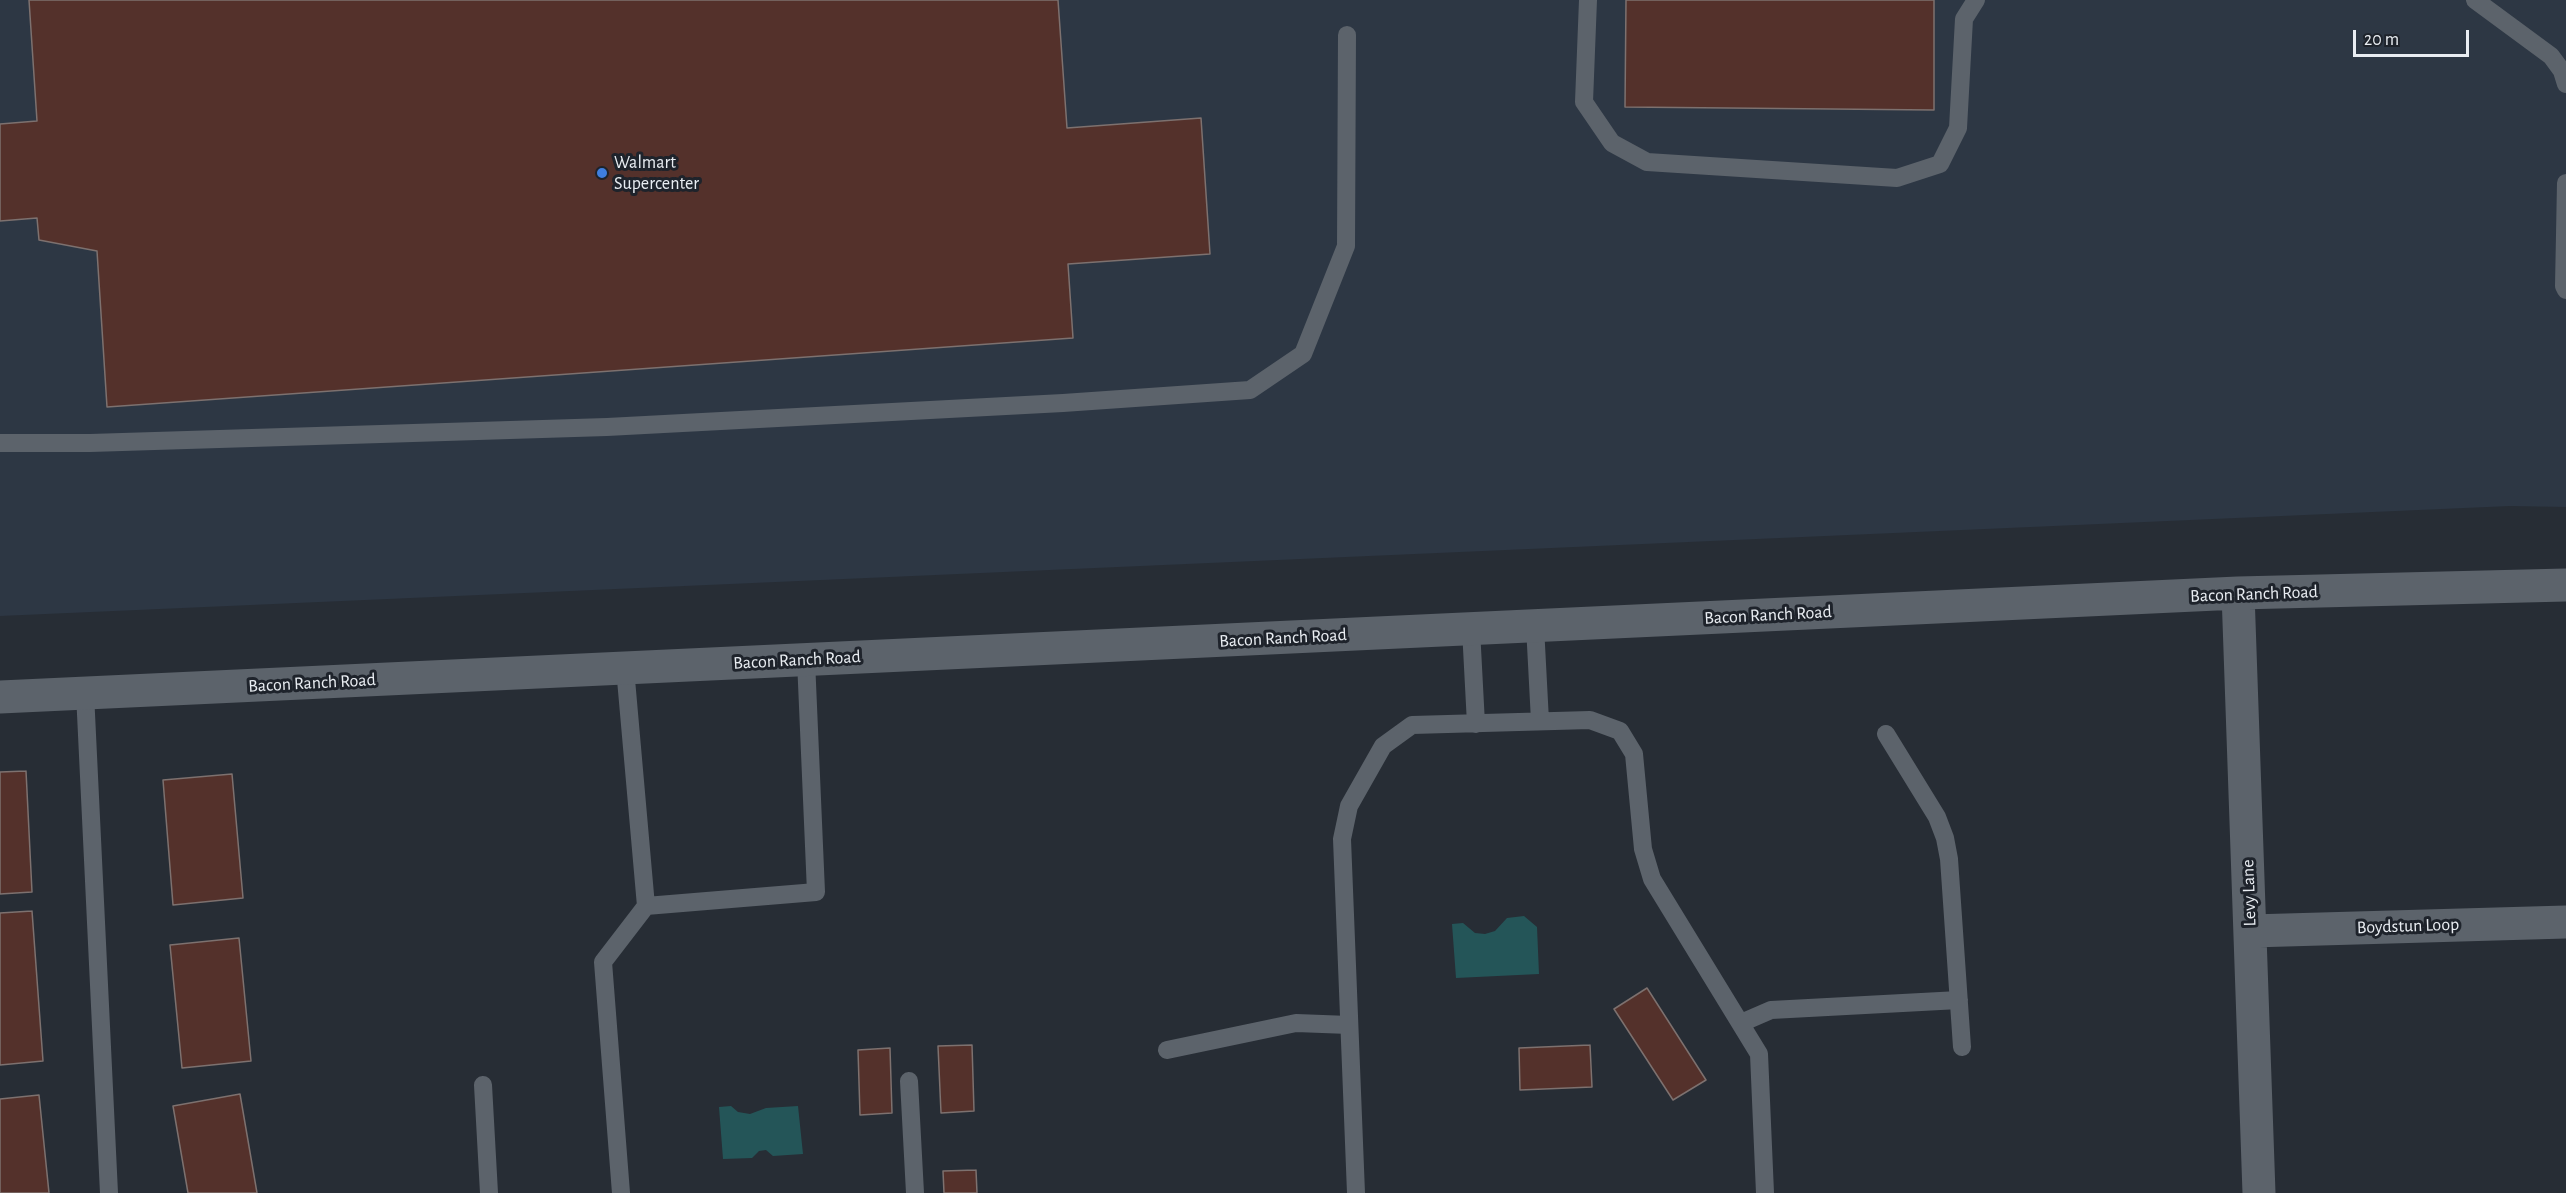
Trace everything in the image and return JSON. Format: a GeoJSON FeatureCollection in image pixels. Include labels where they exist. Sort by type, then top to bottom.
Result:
{"type":"FeatureCollection","features":[{"type":"Feature","properties":{"kind":"street","name":"Bacon Ranch Road"},"geometry":{"type":"LineString","coordinates":[[0,698],[2238,593],[2566,585]]}},
{"type":"Feature","properties":{"kind":"street","name":"Levy Lane"},"geometry":{"type":"LineString","coordinates":[[2238,593],[2259,1193]]}},
{"type":"Feature","properties":{"kind":"street","name":"Boydstun Loop"},"geometry":{"type":"LineString","coordinates":[[2251,931],[2566,922]]}},
{"type":"Feature","properties":{"kind":"lane"},"geometry":{"type":"LineString","coordinates":[[1588,0],[1584,102],[1612,143],[1647,162],[1897,178],[1940,164],[1958,128],[1964,19],[1976,0]]}},
{"type":"Feature","properties":{"kind":"lane"},"geometry":{"type":"LineString","coordinates":[[2475,0],[2551,56],[2565,76]]}},
{"type":"Feature","properties":{"kind":"lane"},"geometry":{"type":"LineString","coordinates":[[0,443],[102,443],[607,426],[1063,403],[1250,390],[1303,354],[1346,246],[1347,35]]}},
{"type":"Feature","properties":{"kind":"lane"},"geometry":{"type":"LineString","coordinates":[[2566,183],[2564,286],[2566,290]]}},
{"type":"Feature","properties":{"kind":"lane"},"geometry":{"type":"LineString","coordinates":[[1534,626],[1540,722]]}},
{"type":"Feature","properties":{"kind":"lane"},"geometry":{"type":"LineString","coordinates":[[1471,629],[1476,724]]}},
{"type":"Feature","properties":{"kind":"lane"},"geometry":{"type":"LineString","coordinates":[[646,906],[816,892],[806,660]]}},
{"type":"Feature","properties":{"kind":"lane"},"geometry":{"type":"LineString","coordinates":[[621,1193],[603,962],[646,906],[625,668]]}},
{"type":"Feature","properties":{"kind":"lane"},"geometry":{"type":"LineString","coordinates":[[85,693],[110,1193]]}},
{"type":"Feature","properties":{"kind":"lane"},"geometry":{"type":"LineString","coordinates":[[1356,1193],[1342,839],[1349,806],[1383,746],[1412,725],[1590,720],[1620,731],[1634,754],[1643,849],[1652,879],[1759,1054],[1765,1193]]}},
{"type":"Feature","properties":{"kind":"lane"},"geometry":{"type":"LineString","coordinates":[[1886,734],[1937,817],[1945,838],[1949,860],[1962,1047]]}},
{"type":"Feature","properties":{"kind":"lane"},"geometry":{"type":"LineString","coordinates":[[1741,1023],[1771,1010],[1959,1000]]}},
{"type":"Feature","properties":{"kind":"lane"},"geometry":{"type":"LineString","coordinates":[[1167,1050],[1296,1023],[1349,1025]]}},
{"type":"Feature","properties":{"kind":"lane"},"geometry":{"type":"LineString","coordinates":[[909,1081],[915,1193]]}},
{"type":"Feature","properties":{"kind":"lane"},"geometry":{"type":"LineString","coordinates":[[483,1085],[489,1193]]}},
{"type":"Feature","properties":{"kind":"shaded area"},"geometry":{"type":"Polygon","coordinates":[[[0,0],[2566,0],[2566,507],[2510,506],[0,616],[0,0]]]}},
{"type":"Feature","properties":{"kind":"shaded area"},"geometry":{"type":"Polygon","coordinates":[[[1524,916],[1537,927],[1539,974],[1456,978],[1452,924],[1463,923],[1475,933],[1485,934],[1495,931],[1507,918],[1524,916]]]}},
{"type":"Feature","properties":{"kind":"shaded area"},"geometry":{"type":"Polygon","coordinates":[[[731,1106],[738,1112],[750,1114],[766,1108],[798,1106],[803,1154],[773,1156],[766,1150],[759,1151],[752,1158],[723,1159],[719,1107],[731,1106]]]}},
{"type":"Feature","properties":{"kind":"building","name":"Walmart Supercenter"},"geometry":{"type":"Polygon","coordinates":[[[29,0],[1058,0],[1067,128],[1201,118],[1210,254],[1068,264],[1073,338],[107,407],[97,251],[39,240],[37,218],[0,221],[0,124],[37,121],[29,0]]]}},
{"type":"Feature","properties":{"kind":"building"},"geometry":{"type":"Polygon","coordinates":[[[1626,0],[1934,0],[1934,110],[1625,107],[1626,0]]]}},
{"type":"Feature","properties":{"kind":"building"},"geometry":{"type":"Polygon","coordinates":[[[26,771],[32,892],[0,894],[0,772],[26,771]]]}},
{"type":"Feature","properties":{"kind":"building"},"geometry":{"type":"Polygon","coordinates":[[[232,774],[243,898],[173,905],[163,780],[232,774]]]}},
{"type":"Feature","properties":{"kind":"building"},"geometry":{"type":"Polygon","coordinates":[[[32,911],[43,1061],[0,1065],[0,913],[32,911]]]}},
{"type":"Feature","properties":{"kind":"building"},"geometry":{"type":"Polygon","coordinates":[[[239,938],[251,1061],[182,1068],[170,945],[239,938]]]}},
{"type":"Feature","properties":{"kind":"building"},"geometry":{"type":"Polygon","coordinates":[[[1647,988],[1706,1080],[1673,1100],[1614,1009],[1647,988]]]}},
{"type":"Feature","properties":{"kind":"building"},"geometry":{"type":"Polygon","coordinates":[[[972,1045],[974,1111],[941,1113],[938,1046],[972,1045]]]}},
{"type":"Feature","properties":{"kind":"building"},"geometry":{"type":"Polygon","coordinates":[[[1590,1045],[1592,1087],[1520,1090],[1519,1048],[1590,1045]]]}},
{"type":"Feature","properties":{"kind":"building"},"geometry":{"type":"Polygon","coordinates":[[[890,1048],[892,1113],[860,1115],[858,1050],[890,1048]]]}},
{"type":"Feature","properties":{"kind":"building"},"geometry":{"type":"Polygon","coordinates":[[[240,1094],[257,1193],[188,1193],[173,1106],[240,1094]]]}},
{"type":"Feature","properties":{"kind":"building"},"geometry":{"type":"Polygon","coordinates":[[[39,1095],[49,1193],[0,1193],[0,1099],[39,1095]]]}},
{"type":"Feature","properties":{"kind":"building"},"geometry":{"type":"Polygon","coordinates":[[[976,1170],[977,1193],[944,1193],[943,1171],[976,1170]]]}},
{"type":"Feature","properties":{"kind":"place","name":"Walmart Supercenter"},"geometry":{"type":"Point","coordinates":[602,173]}}]}
